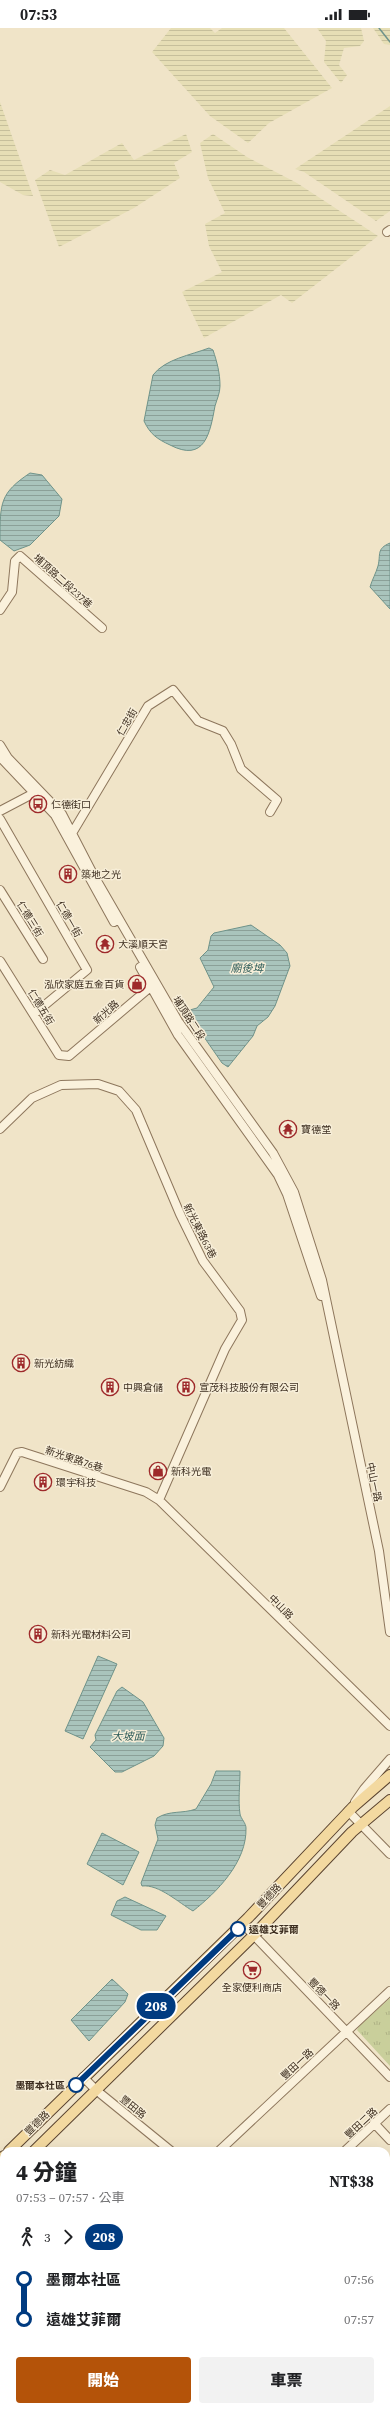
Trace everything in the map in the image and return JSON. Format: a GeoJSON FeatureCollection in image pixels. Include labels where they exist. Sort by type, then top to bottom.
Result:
{"type":"FeatureCollection","features":[{"type":"Feature","properties":{"kind":"main road","name":"豐德路"},"geometry":{"type":"LineString","coordinates":[[13,2147],[243,1924],[351,1809],[390,1775]]}},
{"type":"Feature","properties":{"kind":"main road","name":"豐德路"},"geometry":{"type":"LineString","coordinates":[[38,2147],[254,1935],[360,1824],[390,1800]]}},
{"type":"Feature","properties":{"kind":"street","name":"埔頂路二段237巷"},"geometry":{"type":"LineString","coordinates":[[0,610],[12,592],[15,561],[20,556],[102,628]]}},
{"type":"Feature","properties":{"kind":"street","name":"仁忠街"},"geometry":{"type":"LineString","coordinates":[[71,835],[148,706],[173,690],[198,721],[223,732],[231,744],[241,770],[277,800],[270,812]]}},
{"type":"Feature","properties":{"kind":"street","name":"埔頂路二段"},"geometry":{"type":"LineString","coordinates":[[0,745],[8,758],[38,791],[71,835],[86,873],[153,985],[178,1035],[278,1175],[287,1194],[329,1317],[338,1360]]}},
{"type":"Feature","properties":{"kind":"street","name":"埔頂路二段"},"geometry":{"type":"LineString","coordinates":[[0,757],[38,791]]}},
{"type":"Feature","properties":{"kind":"street"},"geometry":{"type":"LineString","coordinates":[[0,811],[38,791]]}},
{"type":"Feature","properties":{"kind":"street","name":"仁德一街"},"geometry":{"type":"LineString","coordinates":[[0,819],[86,970],[34,1014]]}},
{"type":"Feature","properties":{"kind":"street","name":"仁德三街"},"geometry":{"type":"LineString","coordinates":[[0,890],[43,959]]}},
{"type":"Feature","properties":{"kind":"street","name":"仁德五街"},"geometry":{"type":"LineString","coordinates":[[0,961],[59,1055],[69,1056]]}},
{"type":"Feature","properties":{"kind":"street","name":"新光路"},"geometry":{"type":"LineString","coordinates":[[69,1056],[153,985]]}},
{"type":"Feature","properties":{"kind":"street","name":"新光東路63巷"},"geometry":{"type":"LineString","coordinates":[[0,1130],[32,1098],[62,1085],[98,1084],[119,1091],[136,1110],[180,1214],[203,1261],[240,1311],[242,1320],[225,1349],[159,1500]]}},
{"type":"Feature","properties":{"kind":"street","name":"中山一路"},"geometry":{"type":"LineString","coordinates":[[338,1360],[379,1551],[390,1632]]}},
{"type":"Feature","properties":{"kind":"street","name":"新光東路76巷"},"geometry":{"type":"LineString","coordinates":[[0,1487],[14,1458],[17,1454],[22,1452],[146,1492],[159,1500]]}},
{"type":"Feature","properties":{"kind":"street","name":"中山路"},"geometry":{"type":"LineString","coordinates":[[159,1500],[390,1726]]}},
{"type":"Feature","properties":{"kind":"street"},"geometry":{"type":"LineString","coordinates":[[390,1760],[364,1789],[351,1809],[360,1824],[390,1854]]}},
{"type":"Feature","properties":{"kind":"street","name":"豐德一路"},"geometry":{"type":"LineString","coordinates":[[243,1924],[390,2077]]}},
{"type":"Feature","properties":{"kind":"street","name":"豐田一路"},"geometry":{"type":"LineString","coordinates":[[223,2147],[390,1991]]}},
{"type":"Feature","properties":{"kind":"street","name":"豐田路"},"geometry":{"type":"LineString","coordinates":[[84,2077],[96,2090],[166,2147]]}},
{"type":"Feature","properties":{"kind":"street","name":"豐田二路"},"geometry":{"type":"LineString","coordinates":[[349,2147],[390,2109]]}},
{"type":"Feature","properties":{"kind":"street"},"geometry":{"type":"LineString","coordinates":[[374,2123],[390,2140]]}},
{"type":"Feature","properties":{"kind":"shaded area"},"geometry":{"type":"Polygon","coordinates":[[[171,28],[210,28],[215,33],[222,28],[284,28],[332,88],[269,123],[248,143],[210,116],[152,52],[171,28]]]}},
{"type":"Feature","properties":{"kind":"shaded area"},"geometry":{"type":"Polygon","coordinates":[[[317,28],[361,28],[364,41],[360,46],[344,48],[339,65],[347,75],[341,83],[324,62],[326,41],[317,28]]]}},
{"type":"Feature","properties":{"kind":"shaded area"},"geometry":{"type":"Polygon","coordinates":[[[373,28],[390,28],[390,45],[384,44],[373,28]]]}},
{"type":"Feature","properties":{"kind":"shaded area"},"geometry":{"type":"Polygon","coordinates":[[[0,102],[33,196],[23,195],[0,182],[0,102]]]}},
{"type":"Feature","properties":{"kind":"shaded area"},"geometry":{"type":"Polygon","coordinates":[[[390,106],[390,211],[376,221],[304,172],[295,169],[390,106]]]}},
{"type":"Feature","properties":{"kind":"shaded area"},"geometry":{"type":"Polygon","coordinates":[[[186,134],[192,152],[174,163],[180,178],[134,208],[59,247],[35,180],[50,170],[65,175],[122,143],[134,160],[186,134]]]}},
{"type":"Feature","properties":{"kind":"shaded area"},"geometry":{"type":"Polygon","coordinates":[[[213,134],[247,157],[297,183],[378,236],[292,303],[281,295],[204,338],[182,292],[222,272],[209,246],[205,224],[225,213],[208,178],[200,143],[213,134]]]}},
{"type":"Feature","properties":{"kind":"green space"},"geometry":{"type":"Polygon","coordinates":[[[390,1998],[390,2066],[357,2030],[359,2026],[390,1998]]]}},
{"type":"Feature","properties":{"kind":"water"},"geometry":{"type":"Polygon","coordinates":[[[209,348],[213,350],[216,359],[220,386],[211,426],[204,442],[198,448],[182,450],[170,445],[151,433],[144,421],[153,375],[171,361],[209,348]]]}},
{"type":"Feature","properties":{"kind":"water"},"geometry":{"type":"Polygon","coordinates":[[[30,473],[42,475],[62,499],[59,516],[30,545],[14,551],[0,540],[0,517],[7,493],[20,480],[30,473]]]}},
{"type":"Feature","properties":{"kind":"water"},"geometry":{"type":"Polygon","coordinates":[[[390,543],[390,609],[370,587],[378,566],[380,552],[383,547],[390,543]]]}},
{"type":"Feature","properties":{"kind":"water","name":"廟後埤"},"geometry":{"type":"Polygon","coordinates":[[[251,925],[280,945],[287,953],[290,966],[275,1006],[268,1017],[257,1026],[253,1036],[228,1067],[222,1063],[186,1011],[197,1008],[214,987],[200,958],[208,950],[211,936],[214,933],[251,925]]]}},
{"type":"Feature","properties":{"kind":"water","name":"大坡面"},"geometry":{"type":"Polygon","coordinates":[[[98,1656],[117,1664],[83,1739],[65,1731],[98,1656]]]}},
{"type":"Feature","properties":{"kind":"water","name":"大坡面"},"geometry":{"type":"Polygon","coordinates":[[[122,1687],[143,1702],[164,1738],[163,1746],[154,1756],[122,1772],[115,1772],[90,1747],[96,1740],[95,1735],[117,1691],[122,1687]]]}},
{"type":"Feature","properties":{"kind":"water"},"geometry":{"type":"Polygon","coordinates":[[[216,1771],[240,1771],[239,1809],[246,1826],[245,1841],[242,1853],[229,1875],[212,1895],[193,1911],[162,1891],[148,1886],[142,1886],[141,1883],[158,1839],[155,1825],[157,1818],[171,1813],[196,1809],[211,1784],[216,1771]]]}},
{"type":"Feature","properties":{"kind":"water"},"geometry":{"type":"Polygon","coordinates":[[[102,1833],[139,1852],[123,1885],[87,1864],[102,1833]]]}},
{"type":"Feature","properties":{"kind":"water"},"geometry":{"type":"Polygon","coordinates":[[[125,1897],[166,1916],[157,1930],[141,1930],[111,1915],[117,1901],[125,1897]]]}},
{"type":"Feature","properties":{"kind":"water"},"geometry":{"type":"Polygon","coordinates":[[[112,1979],[128,1994],[125,2002],[89,2041],[71,2020],[112,1979]]]}},
{"type":"Feature","properties":{"kind":"waterway"},"geometry":{"type":"LineString","coordinates":[[379,28],[390,42]]}},
{"type":"Feature","properties":{"kind":"bus line","name":"208"},"geometry":{"type":"LineString","coordinates":[[76,2085],[238,1929]]}},
{"type":"Feature","properties":{"kind":"place","name":"仁德街口"},"geometry":{"type":"Point","coordinates":[38,804]}},
{"type":"Feature","properties":{"kind":"place","name":"築地之光"},"geometry":{"type":"Point","coordinates":[68,874]}},
{"type":"Feature","properties":{"kind":"place","name":"大溪順天宮"},"geometry":{"type":"Point","coordinates":[105,944]}},
{"type":"Feature","properties":{"kind":"place","name":"泓欣家庭五金百貨"},"geometry":{"type":"Point","coordinates":[137,984]}},
{"type":"Feature","properties":{"kind":"place","name":"寶德堂"},"geometry":{"type":"Point","coordinates":[288,1129]}},
{"type":"Feature","properties":{"kind":"place","name":"新光紡織"},"geometry":{"type":"Point","coordinates":[21,1363]}},
{"type":"Feature","properties":{"kind":"place","name":"中興倉儲"},"geometry":{"type":"Point","coordinates":[110,1387]}},
{"type":"Feature","properties":{"kind":"place","name":"宣茂科技股份有限公司"},"geometry":{"type":"Point","coordinates":[186,1387]}},
{"type":"Feature","properties":{"kind":"place","name":"新科光電"},"geometry":{"type":"Point","coordinates":[158,1471]}},
{"type":"Feature","properties":{"kind":"place","name":"環宇科技"},"geometry":{"type":"Point","coordinates":[43,1482]}},
{"type":"Feature","properties":{"kind":"place","name":"新科光電材料公司"},"geometry":{"type":"Point","coordinates":[38,1634]}},
{"type":"Feature","properties":{"kind":"place","name":"遠雄艾菲爾"},"geometry":{"type":"Point","coordinates":[238,1929]}},
{"type":"Feature","properties":{"kind":"place","name":"全家便利商店"},"geometry":{"type":"Point","coordinates":[252,1970]}},
{"type":"Feature","properties":{"kind":"place","name":"墨爾本社區"},"geometry":{"type":"Point","coordinates":[76,2085]}}]}
